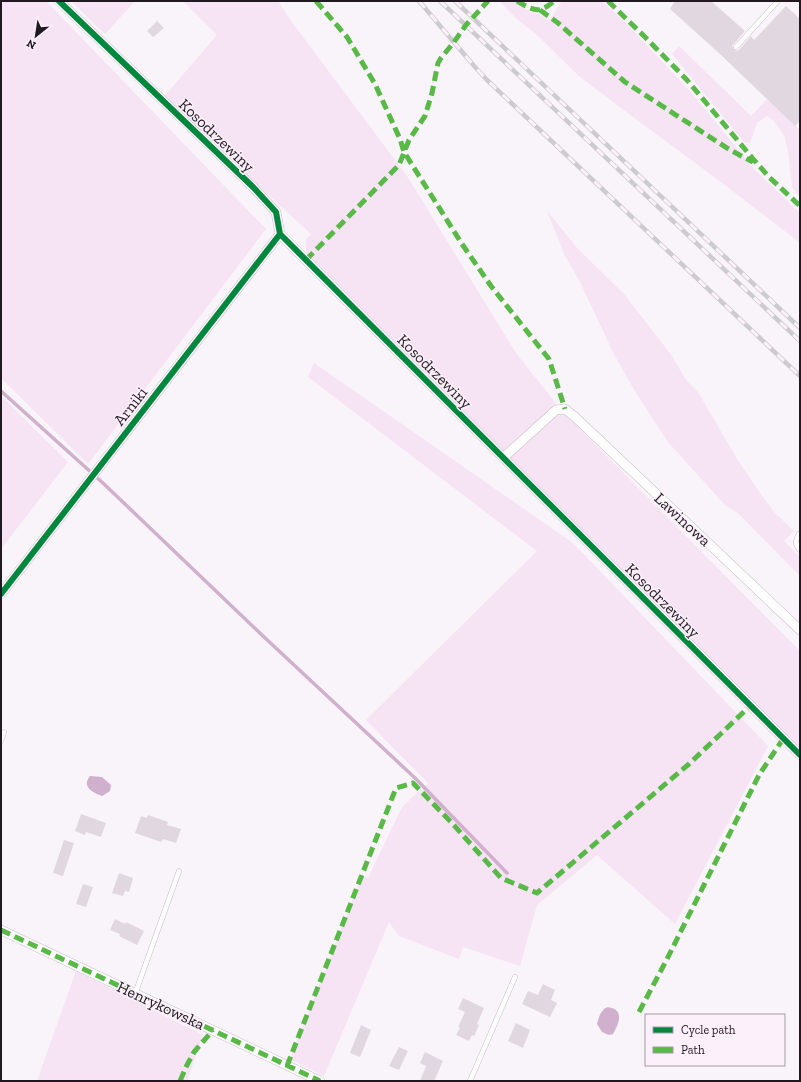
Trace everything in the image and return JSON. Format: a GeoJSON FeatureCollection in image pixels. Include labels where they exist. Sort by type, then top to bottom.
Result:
{"type":"FeatureCollection","features":[{"type":"Feature","properties":{"kind":"street","name":"Kosodrzewiny"},"geometry":{"type":"LineString","coordinates":[[59,1],[253,187],[276,212],[280,234],[800,755]]}},
{"type":"Feature","properties":{"kind":"street","name":"Arniki"},"geometry":{"type":"LineString","coordinates":[[1,594],[280,234]]}},
{"type":"Feature","properties":{"kind":"street","name":"Lawinowa"},"geometry":{"type":"LineString","coordinates":[[503,458],[556,410],[565,409],[580,421],[800,630]]}},
{"type":"Feature","properties":{"kind":"street","name":"Henrykowska"},"geometry":{"type":"LineString","coordinates":[[1,930],[320,1081]]}},
{"type":"Feature","properties":{"kind":"lane"},"geometry":{"type":"LineString","coordinates":[[736,46],[778,1]]}},
{"type":"Feature","properties":{"kind":"lane"},"geometry":{"type":"LineString","coordinates":[[799,534],[796,542],[797,547],[800,550]]}},
{"type":"Feature","properties":{"kind":"lane"},"geometry":{"type":"LineString","coordinates":[[1,741],[4,732]]}},
{"type":"Feature","properties":{"kind":"lane"},"geometry":{"type":"LineString","coordinates":[[136,994],[179,871]]}},
{"type":"Feature","properties":{"kind":"lane"},"geometry":{"type":"LineString","coordinates":[[470,1081],[515,977]]}},
{"type":"Feature","properties":{"kind":"shaded area"},"geometry":{"type":"Polygon","coordinates":[[[1,1],[46,1],[266,229],[88,464],[1,378],[1,1]]]}},
{"type":"Feature","properties":{"kind":"shaded area"},"geometry":{"type":"Polygon","coordinates":[[[71,1],[135,1],[105,34],[71,1]]]}},
{"type":"Feature","properties":{"kind":"shaded area"},"geometry":{"type":"Polygon","coordinates":[[[183,1],[278,1],[291,21],[407,176],[516,353],[562,411],[800,651],[800,755],[306,260],[306,239],[311,234],[163,98],[217,35],[183,1]]]}},
{"type":"Feature","properties":{"kind":"shaded area"},"geometry":{"type":"Polygon","coordinates":[[[499,1],[514,1],[530,12],[541,15],[549,21],[562,1],[602,1],[625,22],[689,90],[754,169],[800,213],[800,243],[579,76],[536,34],[518,20],[499,1]]]}},
{"type":"Feature","properties":{"kind":"shaded area"},"geometry":{"type":"Polygon","coordinates":[[[679,46],[751,116],[767,99],[800,130],[800,197],[792,187],[788,150],[784,135],[773,120],[767,116],[757,123],[750,143],[744,142],[672,54],[679,46]]]}},
{"type":"Feature","properties":{"kind":"shaded area"},"geometry":{"type":"Polygon","coordinates":[[[547,211],[578,249],[624,294],[672,356],[686,380],[698,392],[737,459],[762,496],[775,513],[794,531],[784,541],[800,557],[800,576],[739,514],[725,505],[668,442],[633,388],[614,354],[579,280],[565,256],[547,211]]]}},
{"type":"Feature","properties":{"kind":"shaded area"},"geometry":{"type":"Polygon","coordinates":[[[314,363],[573,543],[768,746],[675,924],[597,855],[537,905],[520,966],[463,947],[459,959],[399,936],[389,922],[324,1076],[290,1059],[362,876],[368,878],[402,807],[428,783],[366,720],[537,551],[308,377],[314,363]]]}},
{"type":"Feature","properties":{"kind":"shaded area"},"geometry":{"type":"Polygon","coordinates":[[[1,396],[68,462],[1,549],[1,396]]]}},
{"type":"Feature","properties":{"kind":"shaded area"},"geometry":{"type":"Polygon","coordinates":[[[90,776],[102,777],[111,785],[110,791],[102,796],[89,789],[87,783],[90,776]]]}},
{"type":"Feature","properties":{"kind":"shaded area"},"geometry":{"type":"Polygon","coordinates":[[[76,971],[203,1035],[187,1081],[37,1081],[76,971]]]}},
{"type":"Feature","properties":{"kind":"shaded area"},"geometry":{"type":"Polygon","coordinates":[[[608,1007],[617,1011],[619,1014],[617,1026],[613,1034],[609,1035],[602,1032],[597,1024],[602,1011],[608,1007]]]}},
{"type":"Feature","properties":{"kind":"building"},"geometry":{"type":"Polygon","coordinates":[[[675,1],[711,1],[745,31],[732,46],[736,51],[739,50],[751,36],[754,40],[786,6],[800,19],[800,121],[795,126],[720,54],[670,9],[675,1]]]}},
{"type":"Feature","properties":{"kind":"building"},"geometry":{"type":"Polygon","coordinates":[[[157,21],[164,28],[153,37],[147,31],[157,21]]]}},
{"type":"Feature","properties":{"kind":"building"},"geometry":{"type":"Polygon","coordinates":[[[81,814],[106,823],[101,837],[86,832],[85,835],[75,831],[81,814]]]}},
{"type":"Feature","properties":{"kind":"building"},"geometry":{"type":"Polygon","coordinates":[[[148,815],[168,822],[167,825],[181,829],[176,843],[163,839],[161,842],[135,833],[141,816],[147,818],[148,815]]]}},
{"type":"Feature","properties":{"kind":"building"},"geometry":{"type":"Polygon","coordinates":[[[64,840],[74,843],[63,876],[53,873],[64,840]]]}},
{"type":"Feature","properties":{"kind":"building"},"geometry":{"type":"Polygon","coordinates":[[[119,873],[133,878],[129,892],[125,891],[123,896],[112,893],[119,873]]]}},
{"type":"Feature","properties":{"kind":"building"},"geometry":{"type":"Polygon","coordinates":[[[83,884],[93,887],[86,907],[76,904],[83,884]]]}},
{"type":"Feature","properties":{"kind":"building"},"geometry":{"type":"Polygon","coordinates":[[[115,919],[125,924],[126,922],[144,931],[137,945],[119,936],[120,934],[110,930],[115,919]]]}},
{"type":"Feature","properties":{"kind":"building"},"geometry":{"type":"Polygon","coordinates":[[[543,984],[555,990],[551,1000],[557,1003],[550,1017],[522,1004],[528,991],[538,995],[543,984]]]}},
{"type":"Feature","properties":{"kind":"building"},"geometry":{"type":"Polygon","coordinates":[[[463,998],[484,1008],[477,1024],[479,1025],[474,1036],[472,1035],[469,1041],[456,1035],[465,1012],[458,1009],[463,998]]]}},
{"type":"Feature","properties":{"kind":"building"},"geometry":{"type":"Polygon","coordinates":[[[516,1023],[530,1030],[523,1048],[508,1041],[516,1023]]]}},
{"type":"Feature","properties":{"kind":"building"},"geometry":{"type":"Polygon","coordinates":[[[361,1025],[371,1030],[360,1057],[350,1053],[361,1025]]]}},
{"type":"Feature","properties":{"kind":"building"},"geometry":{"type":"Polygon","coordinates":[[[399,1047],[408,1051],[399,1070],[389,1066],[399,1047]]]}},
{"type":"Feature","properties":{"kind":"building"},"geometry":{"type":"Polygon","coordinates":[[[425,1052],[443,1061],[434,1081],[420,1081],[426,1066],[420,1063],[425,1052]]]}},
{"type":"Feature","properties":{"kind":"waterway"},"geometry":{"type":"LineString","coordinates":[[1,391],[104,484],[263,636],[415,778],[507,873]]}},
{"type":"Feature","properties":{"kind":"railway"},"geometry":{"type":"LineString","coordinates":[[419,1],[487,80],[800,376]]}},
{"type":"Feature","properties":{"kind":"railway"},"geometry":{"type":"LineString","coordinates":[[440,1],[800,341]]}},
{"type":"Feature","properties":{"kind":"railway"},"geometry":{"type":"LineString","coordinates":[[455,1],[800,328]]}},
{"type":"Feature","properties":{"kind":"marked path"},"geometry":{"type":"LineString","coordinates":[[316,1],[347,37],[375,84],[400,139],[404,152],[462,244],[491,286],[549,359],[565,409]]}},
{"type":"Feature","properties":{"kind":"marked path"},"geometry":{"type":"LineString","coordinates":[[306,260],[399,165],[409,140],[425,116],[432,93],[438,63],[466,25],[488,1]]}},
{"type":"Feature","properties":{"kind":"marked path"},"geometry":{"type":"LineString","coordinates":[[517,1],[536,10],[544,8],[554,1]]}},
{"type":"Feature","properties":{"kind":"marked path"},"geometry":{"type":"LineString","coordinates":[[608,1],[687,80],[769,177],[800,206]]}},
{"type":"Feature","properties":{"kind":"marked path"},"geometry":{"type":"LineString","coordinates":[[540,10],[558,23],[625,82],[730,150],[753,162]]}},
{"type":"Feature","properties":{"kind":"marked path"},"geometry":{"type":"LineString","coordinates":[[287,1066],[396,788],[413,783],[452,823],[501,878],[537,893],[689,764],[750,706]]}},
{"type":"Feature","properties":{"kind":"marked path"},"geometry":{"type":"LineString","coordinates":[[639,1012],[759,775],[783,739]]}},
{"type":"Feature","properties":{"kind":"marked path"},"geometry":{"type":"LineString","coordinates":[[1,930],[320,1081]]}},
{"type":"Feature","properties":{"kind":"marked path"},"geometry":{"type":"LineString","coordinates":[[180,1081],[194,1052],[213,1030]]}},
{"type":"Feature","properties":{"kind":"cycle path"},"geometry":{"type":"LineString","coordinates":[[59,1],[253,187],[276,212],[280,234],[800,755]]}},
{"type":"Feature","properties":{"kind":"cycle path"},"geometry":{"type":"LineString","coordinates":[[1,594],[280,234]]}}]}
